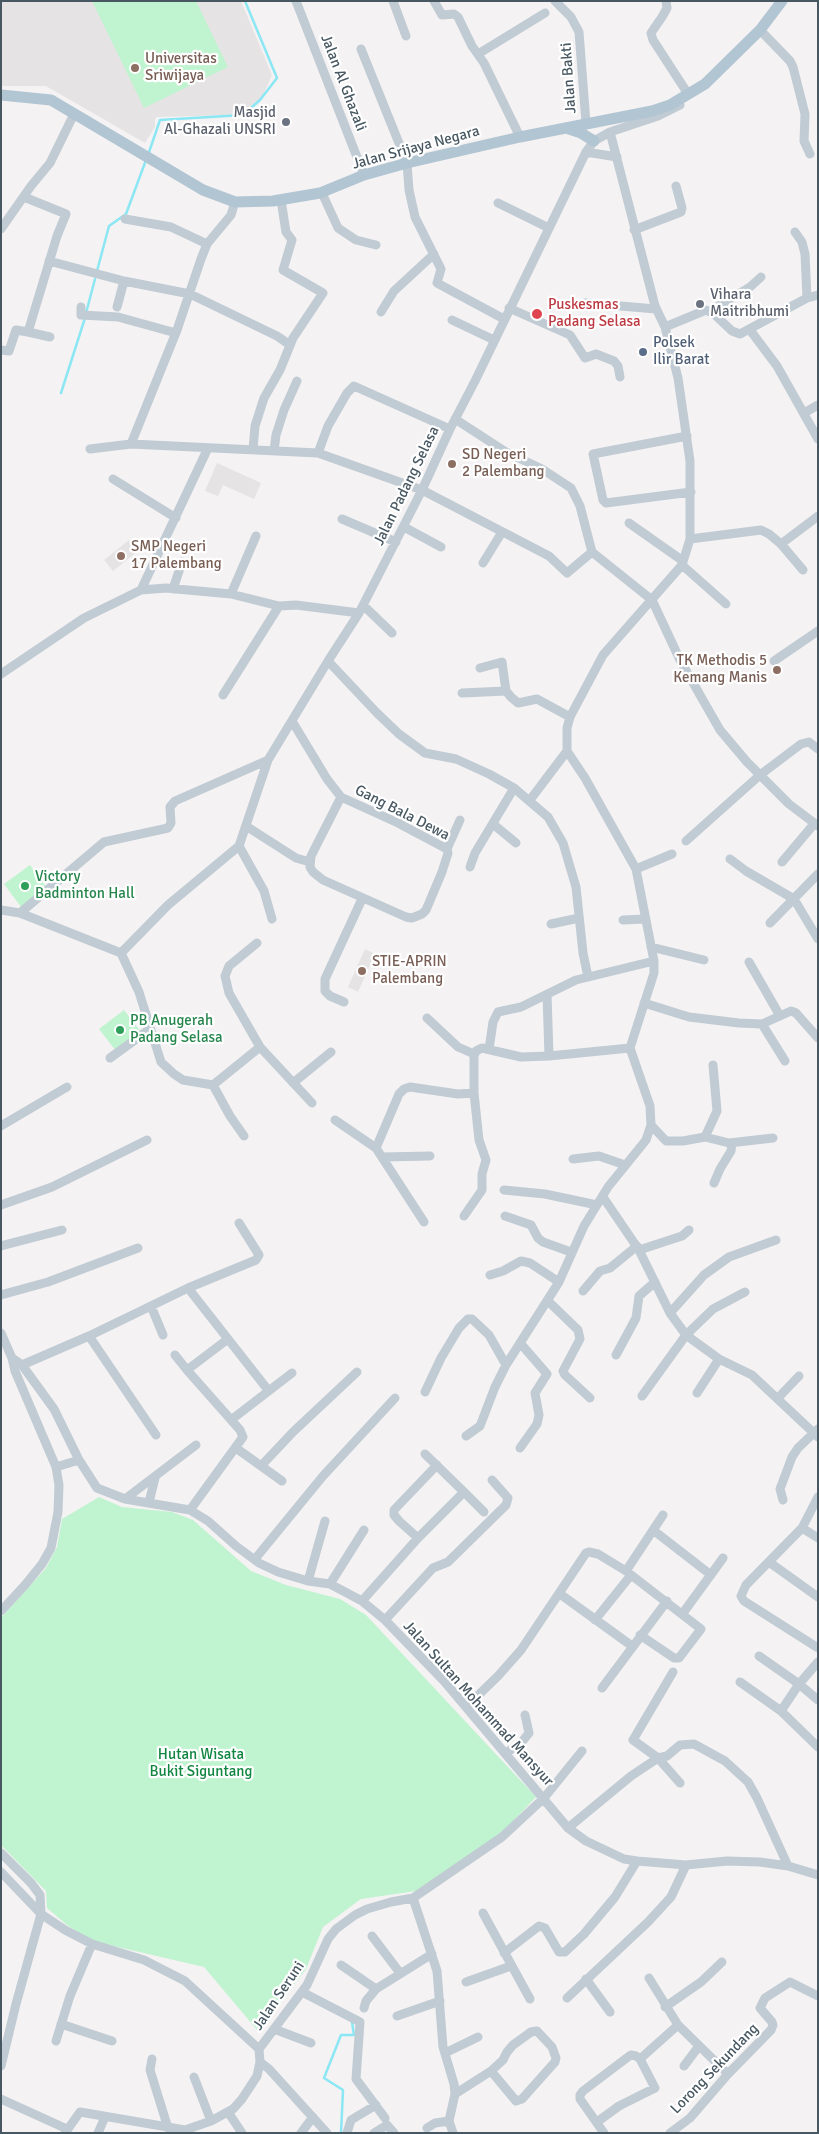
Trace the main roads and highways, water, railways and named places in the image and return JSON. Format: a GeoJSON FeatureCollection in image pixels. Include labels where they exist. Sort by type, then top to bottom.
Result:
{"type":"FeatureCollection","features":[{"type":"Feature","properties":{"kind":"main road","name":"Jalan Srijaya Negara"},"geometry":{"type":"LineString","coordinates":[[1,95],[52,100],[203,190],[235,202],[281,200],[322,193],[364,175],[408,163],[670,105],[705,84],[760,30],[782,1]]}},
{"type":"Feature","properties":{"kind":"main road"},"geometry":{"type":"LineString","coordinates":[[564,128],[582,132],[594,141]]}},
{"type":"Feature","properties":{"kind":"waterway"},"geometry":{"type":"LineString","coordinates":[[148,155],[160,120],[243,115],[260,100],[277,78],[245,1]]}},
{"type":"Feature","properties":{"kind":"waterway"},"geometry":{"type":"LineString","coordinates":[[97,271],[109,226],[126,214],[146,160]]}},
{"type":"Feature","properties":{"kind":"waterway"},"geometry":{"type":"LineString","coordinates":[[86,313],[95,279]]}},
{"type":"Feature","properties":{"kind":"waterway"},"geometry":{"type":"LineString","coordinates":[[61,393],[85,318]]}},
{"type":"Feature","properties":{"kind":"waterway"},"geometry":{"type":"LineString","coordinates":[[341,2133],[343,2090],[324,2078],[341,2035],[354,2035],[352,2022]]}},
{"type":"Feature","properties":{"kind":"place","name":"Universitas Sriwijaya"},"geometry":{"type":"Point","coordinates":[135,68]}},
{"type":"Feature","properties":{"kind":"place","name":"Masjid Al-Ghazali UNSRI"},"geometry":{"type":"Point","coordinates":[286,122]}},
{"type":"Feature","properties":{"kind":"place","name":"Vihara Maitribhumi"},"geometry":{"type":"Point","coordinates":[700,304]}},
{"type":"Feature","properties":{"kind":"place","name":"Puskesmas Padang Selasa"},"geometry":{"type":"Point","coordinates":[537,314]}},
{"type":"Feature","properties":{"kind":"place","name":"Polsek Ilir Barat"},"geometry":{"type":"Point","coordinates":[643,352]}},
{"type":"Feature","properties":{"kind":"place","name":"SD Negeri 2 Palembang"},"geometry":{"type":"Point","coordinates":[452,464]}},
{"type":"Feature","properties":{"kind":"place","name":"SMP Negeri 17 Palembang"},"geometry":{"type":"Point","coordinates":[121,556]}},
{"type":"Feature","properties":{"kind":"place","name":"TK Methodis 5 Kemang Manis"},"geometry":{"type":"Point","coordinates":[777,670]}},
{"type":"Feature","properties":{"kind":"place","name":"Victory Badminton Hall"},"geometry":{"type":"Point","coordinates":[25,886]}},
{"type":"Feature","properties":{"kind":"place","name":"STIE-APRIN Palembang"},"geometry":{"type":"Point","coordinates":[362,971]}},
{"type":"Feature","properties":{"kind":"place","name":"PB Anugerah Padang Selasa"},"geometry":{"type":"Point","coordinates":[120,1030]}},
{"type":"Feature","properties":{"kind":"park label","name":"Hutan Wisata Bukit Siguntang"},"geometry":{"type":"Point","coordinates":[201,1764]}}]}
